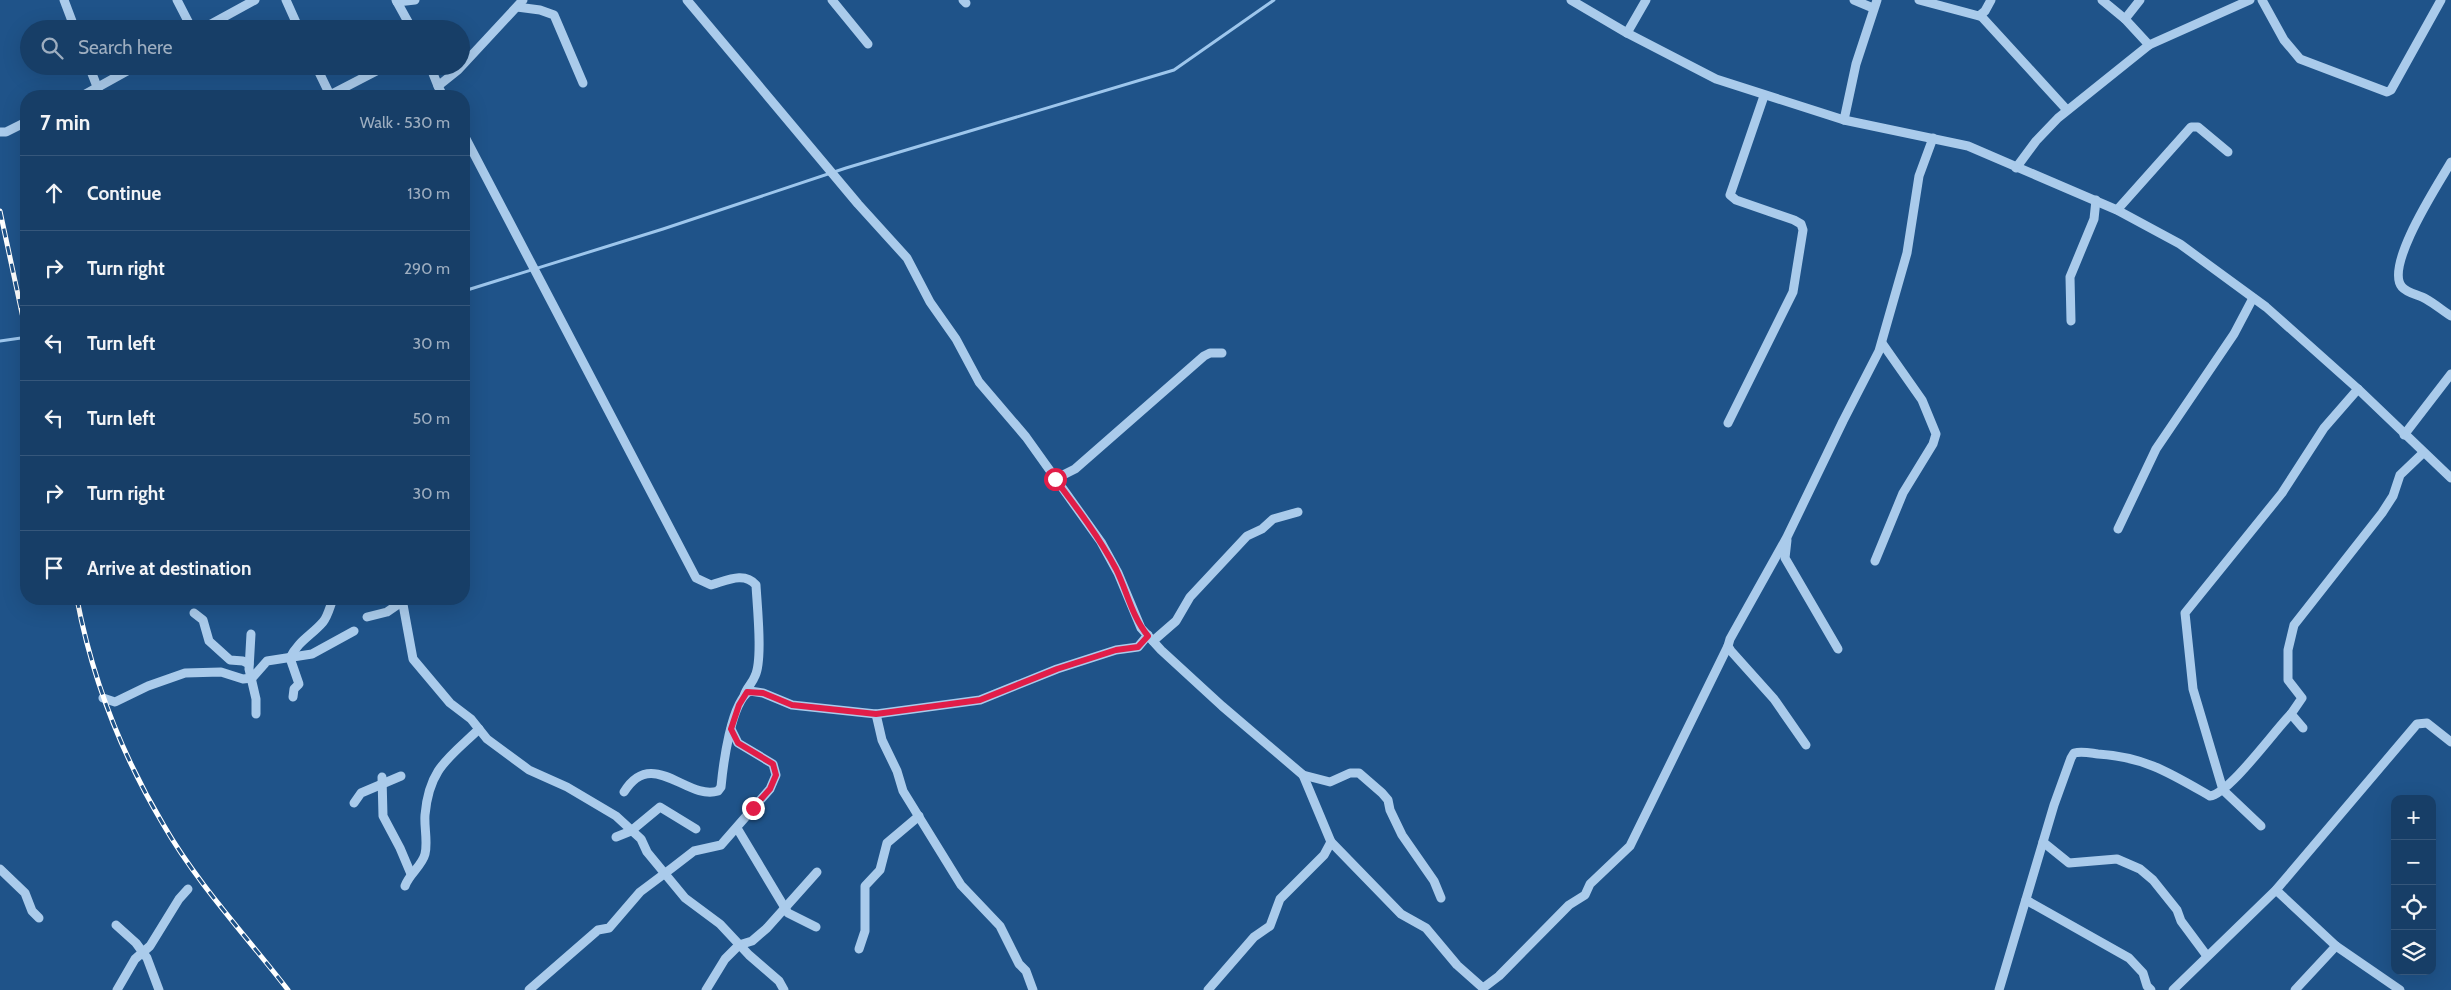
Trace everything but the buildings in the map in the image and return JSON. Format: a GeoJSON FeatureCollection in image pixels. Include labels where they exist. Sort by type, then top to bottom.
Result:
{"type":"FeatureCollection","features":[{"type":"Feature","properties":{"kind":"street"},"geometry":{"type":"LineString","coordinates":[[64,0],[72,20]]}},
{"type":"Feature","properties":{"kind":"street"},"geometry":{"type":"LineString","coordinates":[[177,0],[187,20]]}},
{"type":"Feature","properties":{"kind":"street"},"geometry":{"type":"LineString","coordinates":[[218,20],[255,0]]}},
{"type":"Feature","properties":{"kind":"street"},"geometry":{"type":"LineString","coordinates":[[286,0],[295,20]]}},
{"type":"Feature","properties":{"kind":"street"},"geometry":{"type":"LineString","coordinates":[[407,20],[396,1],[414,0]]}},
{"type":"Feature","properties":{"kind":"street"},"geometry":{"type":"LineString","coordinates":[[687,0],[827,168],[907,258],[930,302],[956,339],[979,382],[1026,437],[1106,550],[1141,628],[1256,737],[1303,775],[1330,782],[1350,773],[1363,776],[1386,796],[1390,810],[1402,835],[1434,881],[1441,898]]}},
{"type":"Feature","properties":{"kind":"street"},"geometry":{"type":"LineString","coordinates":[[832,0],[868,44]]}},
{"type":"Feature","properties":{"kind":"street"},"geometry":{"type":"LineString","coordinates":[[1571,0],[1692,68],[1764,96],[1844,120],[1968,146],[2016,168],[2096,200],[2180,244],[2253,298],[2358,389],[2451,478]]}},
{"type":"Feature","properties":{"kind":"street"},"geometry":{"type":"LineString","coordinates":[[1627,33],[1646,0]]}},
{"type":"Feature","properties":{"kind":"street"},"geometry":{"type":"LineString","coordinates":[[1844,120],[1856,64],[1875,4],[1854,0]]}},
{"type":"Feature","properties":{"kind":"street"},"geometry":{"type":"LineString","coordinates":[[1919,0],[1981,16],[2067,110]]}},
{"type":"Feature","properties":{"kind":"street"},"geometry":{"type":"LineString","coordinates":[[1981,16],[1991,0]]}},
{"type":"Feature","properties":{"kind":"street"},"geometry":{"type":"LineString","coordinates":[[2102,0],[2125,19],[2149,45]]}},
{"type":"Feature","properties":{"kind":"street"},"geometry":{"type":"LineString","coordinates":[[2125,19],[2140,0]]}},
{"type":"Feature","properties":{"kind":"street"},"geometry":{"type":"LineString","coordinates":[[2016,168],[2036,141],[2067,110],[2149,45],[2250,0]]}},
{"type":"Feature","properties":{"kind":"street"},"geometry":{"type":"LineString","coordinates":[[2262,0],[2284,40],[2300,59],[2387,92],[2390,90],[2441,0]]}},
{"type":"Feature","properties":{"kind":"street"},"geometry":{"type":"LineString","coordinates":[[470,57],[520,4],[554,16],[582,84]]}},
{"type":"Feature","properties":{"kind":"street"},"geometry":{"type":"LineString","coordinates":[[93,75],[98,89],[121,75]]}},
{"type":"Feature","properties":{"kind":"street"},"geometry":{"type":"LineString","coordinates":[[320,75],[326,90]]}},
{"type":"Feature","properties":{"kind":"street"},"geometry":{"type":"LineString","coordinates":[[340,90],[369,75]]}},
{"type":"Feature","properties":{"kind":"street"},"geometry":{"type":"LineString","coordinates":[[434,75],[440,90]]}},
{"type":"Feature","properties":{"kind":"street"},"geometry":{"type":"LineString","coordinates":[[438,86],[452,75]]}},
{"type":"Feature","properties":{"kind":"street"},"geometry":{"type":"LineString","coordinates":[[1728,423],[1793,292],[1804,230],[1801,224],[1794,220],[1736,200],[1730,195],[1764,96]]}},
{"type":"Feature","properties":{"kind":"street"},"geometry":{"type":"LineString","coordinates":[[0,132],[6,132],[20,125]]}},
{"type":"Feature","properties":{"kind":"street"},"geometry":{"type":"LineString","coordinates":[[2117,210],[2192,127],[2198,126],[2228,152]]}},
{"type":"Feature","properties":{"kind":"street"},"geometry":{"type":"LineString","coordinates":[[1303,775],[1331,842],[1401,914],[1426,928],[1457,965],[1482,988],[1499,976],[1569,905],[1585,895],[1590,884],[1630,846],[1730,639],[1787,537],[1882,342],[1907,253],[1919,176],[1933,138]]}},
{"type":"Feature","properties":{"kind":"street"},"geometry":{"type":"LineString","coordinates":[[470,146],[696,578],[711,585],[742,576],[751,579],[756,585],[758,654],[756,675],[746,687],[731,729],[721,786],[718,791],[700,790],[657,774],[637,778],[630,783],[624,792]]}},
{"type":"Feature","properties":{"kind":"street"},"geometry":{"type":"LineString","coordinates":[[2451,162],[2403,250],[2397,277],[2402,288],[2425,298],[2451,316]]}},
{"type":"Feature","properties":{"kind":"street"},"geometry":{"type":"LineString","coordinates":[[2071,320],[2070,277],[2094,219],[2096,200]]}},
{"type":"Feature","properties":{"kind":"street"},"geometry":{"type":"LineString","coordinates":[[2118,529],[2156,449],[2234,334],[2253,298]]}},
{"type":"Feature","properties":{"kind":"street"},"geometry":{"type":"LineString","coordinates":[[1875,561],[1903,494],[1933,444],[1936,434],[1922,400],[1882,342]]}},
{"type":"Feature","properties":{"kind":"street"},"geometry":{"type":"LineString","coordinates":[[1055,479],[1074,469],[1204,356],[1210,353],[1222,353]]}},
{"type":"Feature","properties":{"kind":"street"},"geometry":{"type":"LineString","coordinates":[[2404,434],[2451,374]]}},
{"type":"Feature","properties":{"kind":"street"},"geometry":{"type":"LineString","coordinates":[[2261,826],[2223,790],[2193,689],[2185,613],[2282,493],[2324,428],[2358,389]]}},
{"type":"Feature","properties":{"kind":"street"},"geometry":{"type":"LineString","coordinates":[[1999,990],[2054,805],[2074,753],[2137,758],[2166,770],[2210,796],[2216,796],[2223,790],[2291,714],[2302,698],[2288,680],[2288,650],[2294,625],[2382,513],[2393,496],[2400,476],[2423,453]]}},
{"type":"Feature","properties":{"kind":"street"},"geometry":{"type":"LineString","coordinates":[[744,696],[750,691],[763,693],[792,705],[876,714],[980,700],[1057,669],[1116,650],[1138,647],[1176,621],[1190,597],[1247,536],[1262,529],[1273,519],[1298,512]]}},
{"type":"Feature","properties":{"kind":"street"},"geometry":{"type":"LineString","coordinates":[[1787,537],[1785,558],[1838,649]]}},
{"type":"Feature","properties":{"kind":"street"},"geometry":{"type":"LineString","coordinates":[[290,658],[303,639],[323,621],[330,605]]}},
{"type":"Feature","properties":{"kind":"street"},"geometry":{"type":"LineString","coordinates":[[367,617],[395,608],[398,605]]}},
{"type":"Feature","properties":{"kind":"street"},"geometry":{"type":"LineString","coordinates":[[404,605],[413,659],[450,703],[471,719],[487,739],[529,770],[580,794],[616,816],[640,838],[647,852],[685,898],[720,924],[738,944],[771,973],[784,990]]}},
{"type":"Feature","properties":{"kind":"street"},"geometry":{"type":"LineString","coordinates":[[194,613],[203,620],[209,641],[230,660],[244,661],[249,664]]}},
{"type":"Feature","properties":{"kind":"street"},"geometry":{"type":"LineString","coordinates":[[103,698],[115,702],[148,686],[185,673],[220,672],[238,678],[252,678],[267,662],[324,649],[354,631]]}},
{"type":"Feature","properties":{"kind":"street"},"geometry":{"type":"LineString","coordinates":[[251,634],[249,664],[256,714]]}},
{"type":"Feature","properties":{"kind":"street"},"geometry":{"type":"LineString","coordinates":[[1728,646],[1774,699],[1806,745]]}},
{"type":"Feature","properties":{"kind":"street"},"geometry":{"type":"LineString","coordinates":[[290,658],[299,684],[294,689],[293,696]]}},
{"type":"Feature","properties":{"kind":"street"},"geometry":{"type":"LineString","coordinates":[[876,714],[882,740],[897,771],[903,791],[962,885],[1000,926],[1019,964],[1026,971],[1033,990]]}},
{"type":"Feature","properties":{"kind":"street"},"geometry":{"type":"LineString","coordinates":[[2291,714],[2303,728]]}},
{"type":"Feature","properties":{"kind":"street"},"geometry":{"type":"LineString","coordinates":[[2173,990],[2276,890],[2417,724],[2427,723],[2451,742]]}},
{"type":"Feature","properties":{"kind":"street"},"geometry":{"type":"LineString","coordinates":[[405,886],[425,853],[426,809],[429,791],[438,768],[479,729]]}},
{"type":"Feature","properties":{"kind":"street"},"geometry":{"type":"LineString","coordinates":[[528,990],[598,930],[609,928],[632,900],[694,851],[720,845],[770,789],[776,775],[773,764],[738,743],[731,729]]}},
{"type":"Feature","properties":{"kind":"street"},"geometry":{"type":"LineString","coordinates":[[354,803],[361,793],[382,781],[401,776]]}},
{"type":"Feature","properties":{"kind":"street"},"geometry":{"type":"LineString","coordinates":[[382,781],[383,816],[411,874]]}},
{"type":"Feature","properties":{"kind":"street"},"geometry":{"type":"LineString","coordinates":[[616,838],[631,831],[660,807],[696,829]]}},
{"type":"Feature","properties":{"kind":"street"},"geometry":{"type":"LineString","coordinates":[[859,950],[865,931],[865,886],[880,870],[887,843],[919,816]]}},
{"type":"Feature","properties":{"kind":"street"},"geometry":{"type":"LineString","coordinates":[[737,828],[788,913],[816,927]]}},
{"type":"Feature","properties":{"kind":"street"},"geometry":{"type":"LineString","coordinates":[[1208,990],[1254,938],[1270,926],[1280,899],[1324,855],[1331,842]]}},
{"type":"Feature","properties":{"kind":"street"},"geometry":{"type":"LineString","coordinates":[[2043,842],[2069,863],[2117,858],[2140,869],[2153,880],[2178,910],[2181,921],[2207,956]]}},
{"type":"Feature","properties":{"kind":"street"},"geometry":{"type":"LineString","coordinates":[[0,869],[25,893],[32,911],[39,918]]}},
{"type":"Feature","properties":{"kind":"street"},"geometry":{"type":"LineString","coordinates":[[706,990],[725,958],[738,944],[752,941],[817,872]]}},
{"type":"Feature","properties":{"kind":"street"},"geometry":{"type":"LineString","coordinates":[[117,990],[131,964],[150,946],[179,898],[188,889]]}},
{"type":"Feature","properties":{"kind":"street"},"geometry":{"type":"LineString","coordinates":[[2276,890],[2336,946],[2400,990]]}},
{"type":"Feature","properties":{"kind":"street"},"geometry":{"type":"LineString","coordinates":[[2026,900],[2129,958],[2143,973],[2147,986],[2151,990]]}},
{"type":"Feature","properties":{"kind":"street"},"geometry":{"type":"LineString","coordinates":[[116,925],[136,943],[147,958],[159,990]]}},
{"type":"Feature","properties":{"kind":"street"},"geometry":{"type":"LineString","coordinates":[[2295,990],[2336,946]]}},
{"type":"Feature","properties":{"kind":"waterway"},"geometry":{"type":"LineString","coordinates":[[470,289],[663,229],[846,168],[1174,70],[1274,0]]}},
{"type":"Feature","properties":{"kind":"waterway"},"geometry":{"type":"LineString","coordinates":[[0,341],[20,338]]}},
{"type":"Feature","properties":{"kind":"railway"},"geometry":{"type":"LineString","coordinates":[[0,211],[20,304]]}},
{"type":"Feature","properties":{"kind":"railway"},"geometry":{"type":"LineString","coordinates":[[78,605],[91,658],[110,715],[148,798],[176,846],[191,867],[222,909],[288,990]]}},
{"type":"Feature","properties":{"kind":"route"},"geometry":{"type":"LineString","coordinates":[[753,808],[770,789],[776,775],[773,764],[738,743],[731,729],[739,705],[747,692],[763,693],[792,705],[876,714],[980,700],[1057,669],[1116,650],[1138,647],[1148,636],[1141,628],[1118,572],[1106,550],[1055,479]]}}]}
